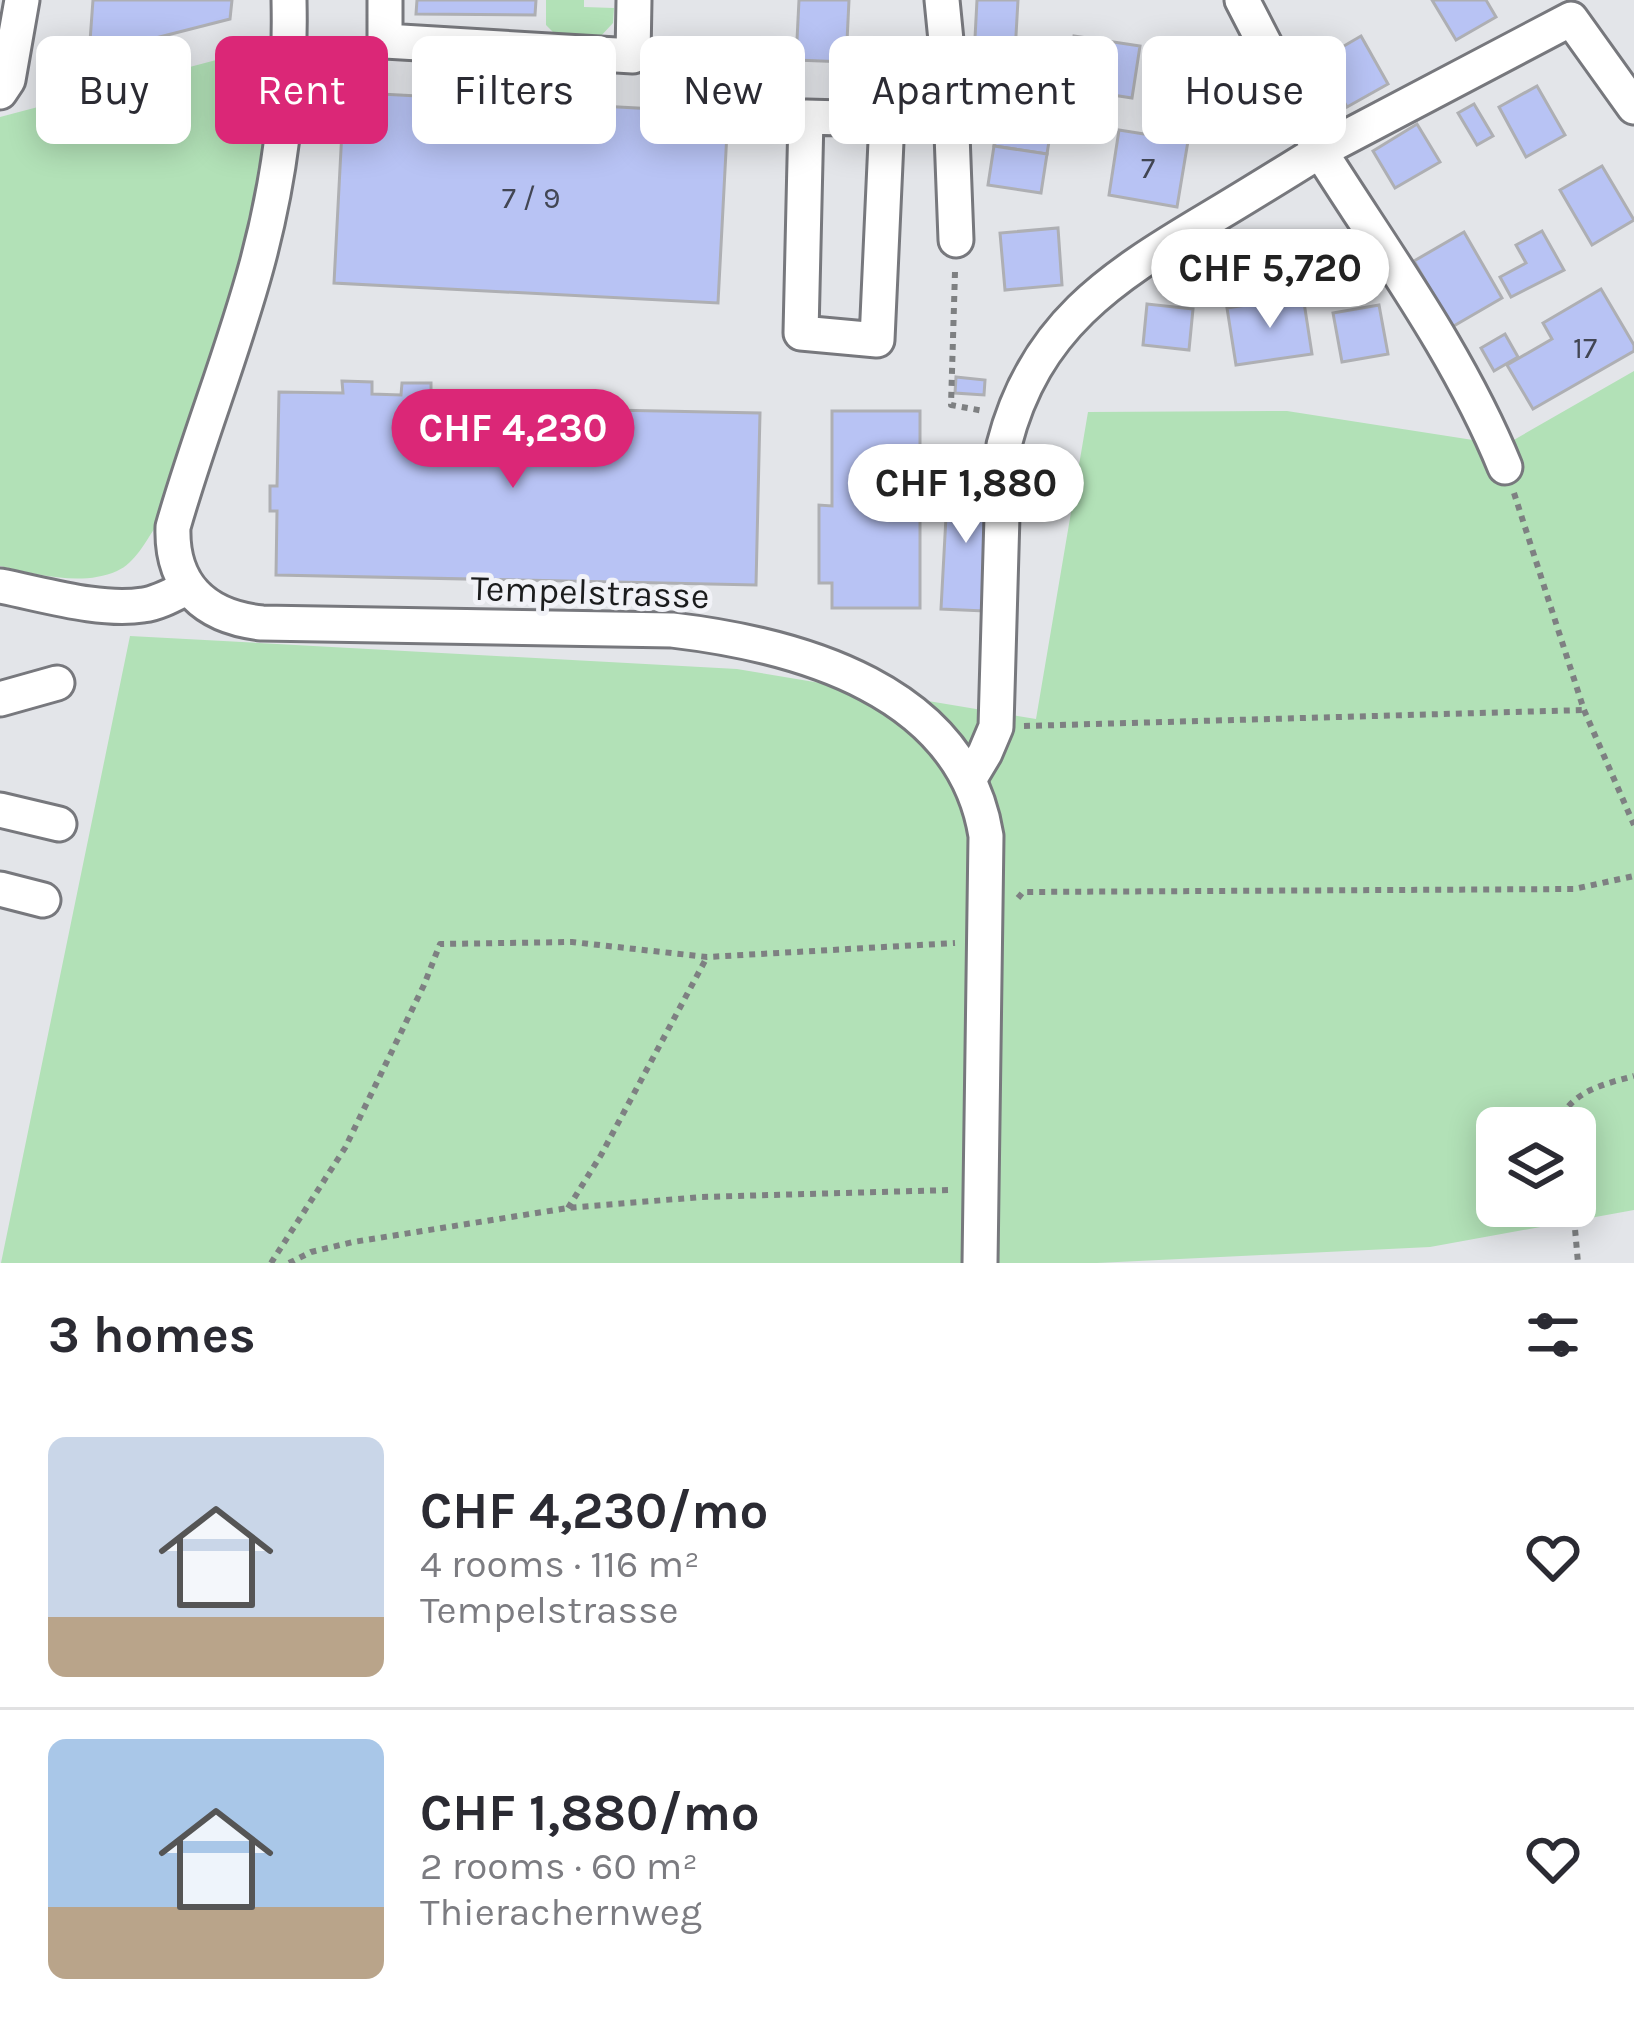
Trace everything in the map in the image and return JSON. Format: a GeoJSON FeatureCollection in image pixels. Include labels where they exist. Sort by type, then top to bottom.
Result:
{"type":"FeatureCollection","features":[{"type":"Feature","properties":{"kind":"street"},"geometry":{"type":"LineString","coordinates":[[0,92],[8,80],[22,0]]}},
{"type":"Feature","properties":{"kind":"street"},"geometry":{"type":"LineString","coordinates":[[0,586],[123,606],[163,600],[188,586],[177,567],[172,527],[246,304],[267,223],[285,98],[289,0]]}},
{"type":"Feature","properties":{"kind":"street"},"geometry":{"type":"LineString","coordinates":[[385,0],[385,41],[633,56],[634,0]]}},
{"type":"Feature","properties":{"kind":"street"},"geometry":{"type":"LineString","coordinates":[[942,0],[945,36]]}},
{"type":"Feature","properties":{"kind":"street"},"geometry":{"type":"LineString","coordinates":[[1242,0],[1320,151],[1459,370],[1505,467]]}},
{"type":"Feature","properties":{"kind":"street"},"geometry":{"type":"LineString","coordinates":[[970,778],[996,727],[1004,446],[1011,416],[1038,360],[1063,328],[1110,282],[1320,151],[1571,20],[1634,107]]}},
{"type":"Feature","properties":{"kind":"street"},"geometry":{"type":"LineString","coordinates":[[806,117],[887,119],[877,340],[801,333],[806,117]]}},
{"type":"Feature","properties":{"kind":"street"},"geometry":{"type":"LineString","coordinates":[[952,144],[956,240]]}},
{"type":"Feature","properties":{"kind":"street","name":"Tempelstrasse"},"geometry":{"type":"LineString","coordinates":[[188,586],[202,602],[238,620],[672,630],[722,636],[775,647],[862,681],[903,705],[940,737],[970,778],[986,836],[980,1263]]}},
{"type":"Feature","properties":{"kind":"street"},"geometry":{"type":"LineString","coordinates":[[0,699],[57,683]]}},
{"type":"Feature","properties":{"kind":"street"},"geometry":{"type":"LineString","coordinates":[[0,810],[59,824]]}},
{"type":"Feature","properties":{"kind":"street"},"geometry":{"type":"LineString","coordinates":[[0,889],[43,900]]}},
{"type":"Feature","properties":{"kind":"path"},"geometry":{"type":"LineString","coordinates":[[956,240],[951,405],[1011,416]]}},
{"type":"Feature","properties":{"kind":"path"},"geometry":{"type":"LineString","coordinates":[[1505,467],[1584,710],[1634,825]]}},
{"type":"Feature","properties":{"kind":"path"},"geometry":{"type":"LineString","coordinates":[[996,727],[1584,710]]}},
{"type":"Feature","properties":{"kind":"path"},"geometry":{"type":"LineString","coordinates":[[272,1263],[346,1148],[440,944],[572,942],[707,957],[986,942],[1023,892],[1574,890],[1634,876]]}},
{"type":"Feature","properties":{"kind":"path"},"geometry":{"type":"LineString","coordinates":[[568,1208],[601,1156],[707,957]]}},
{"type":"Feature","properties":{"kind":"path"},"geometry":{"type":"LineString","coordinates":[[1567,1107],[1603,1086],[1634,1076]]}},
{"type":"Feature","properties":{"kind":"path"},"geometry":{"type":"LineString","coordinates":[[289,1263],[353,1242],[568,1208],[701,1197],[982,1189]]}},
{"type":"Feature","properties":{"kind":"path"},"geometry":{"type":"LineString","coordinates":[[1575,1227],[1578,1263]]}},
{"type":"Feature","properties":{"kind":"green space"},"geometry":{"type":"Polygon","coordinates":[[[546,0],[584,0],[584,7],[614,8],[613,23],[601,36],[557,36],[546,25],[546,0]]]}},
{"type":"Feature","properties":{"kind":"green space"},"geometry":{"type":"Polygon","coordinates":[[[215,60],[215,144],[265,144],[231,300],[156,526],[129,563],[103,576],[58,578],[0,566],[0,117],[36,108],[36,144],[191,144],[191,67],[215,60]]]}},
{"type":"Feature","properties":{"kind":"green space"},"geometry":{"type":"Polygon","coordinates":[[[1634,371],[1634,1210],[1596,1217],[1596,1107],[1476,1107],[1476,1227],[1540,1227],[1430,1247],[1097,1263],[1,1263],[130,636],[737,669],[1036,719],[1088,412],[1287,411],[1505,445],[1634,371]]]}},
{"type":"Feature","properties":{"kind":"building"},"geometry":{"type":"Polygon","coordinates":[[[93,0],[232,0],[230,19],[163,36],[90,36],[93,0]]]}},
{"type":"Feature","properties":{"kind":"building"},"geometry":{"type":"Polygon","coordinates":[[[417,0],[536,0],[535,15],[416,14],[417,0]]]}},
{"type":"Feature","properties":{"kind":"building"},"geometry":{"type":"Polygon","coordinates":[[[799,0],[849,0],[847,36],[829,36],[829,61],[805,60],[805,36],[797,36],[799,0]]]}},
{"type":"Feature","properties":{"kind":"building"},"geometry":{"type":"Polygon","coordinates":[[[977,0],[1018,0],[1016,36],[975,36],[977,0]]]}},
{"type":"Feature","properties":{"kind":"building"},"geometry":{"type":"Polygon","coordinates":[[[1432,0],[1486,0],[1496,17],[1456,40],[1432,0]]]}},
{"type":"Feature","properties":{"kind":"building"},"geometry":{"type":"Polygon","coordinates":[[[1361,36],[1388,84],[1347,107],[1346,105],[1346,45],[1361,36]]]}},
{"type":"Feature","properties":{"kind":"building"},"geometry":{"type":"Polygon","coordinates":[[[1118,43],[1140,46],[1132,98],[1118,96],[1118,43]]]}},
{"type":"Feature","properties":{"kind":"building"},"geometry":{"type":"Polygon","coordinates":[[[1537,86],[1565,135],[1526,157],[1499,107],[1537,86]]]}},
{"type":"Feature","properties":{"kind":"building"},"geometry":{"type":"Polygon","coordinates":[[[388,94],[412,96],[412,144],[616,144],[616,107],[640,108],[640,144],[726,144],[718,303],[334,283],[341,144],[388,144],[388,94]]]}},
{"type":"Feature","properties":{"kind":"building"},"geometry":{"type":"Polygon","coordinates":[[[1474,104],[1493,136],[1477,145],[1458,113],[1474,104]]]}},
{"type":"Feature","properties":{"kind":"building"},"geometry":{"type":"Polygon","coordinates":[[[1417,124],[1440,162],[1395,188],[1373,151],[1417,124]]]}},
{"type":"Feature","properties":{"kind":"building"},"geometry":{"type":"Polygon","coordinates":[[[1119,130],[1142,134],[1142,144],[1188,144],[1177,207],[1109,195],[1119,130]]]}},
{"type":"Feature","properties":{"kind":"building"},"geometry":{"type":"Polygon","coordinates":[[[994,144],[1049,144],[1047,154],[994,144]]]}},
{"type":"Feature","properties":{"kind":"building"},"geometry":{"type":"Polygon","coordinates":[[[994,146],[1047,154],[1041,193],[988,185],[994,146]]]}},
{"type":"Feature","properties":{"kind":"building"},"geometry":{"type":"Polygon","coordinates":[[[1602,166],[1634,220],[1592,245],[1560,190],[1602,166]]]}},
{"type":"Feature","properties":{"kind":"building"},"geometry":{"type":"Polygon","coordinates":[[[1058,228],[1062,285],[1005,290],[1000,233],[1058,228]]]}},
{"type":"Feature","properties":{"kind":"building"},"geometry":{"type":"Polygon","coordinates":[[[1542,231],[1564,270],[1511,297],[1500,277],[1526,263],[1516,245],[1542,231]]]}},
{"type":"Feature","properties":{"kind":"building"},"geometry":{"type":"Polygon","coordinates":[[[1464,232],[1502,298],[1452,327],[1414,261],[1464,232]]]}},
{"type":"Feature","properties":{"kind":"building"},"geometry":{"type":"Polygon","coordinates":[[[1601,289],[1634,351],[1533,409],[1507,365],[1552,339],[1543,323],[1601,289]]]}},
{"type":"Feature","properties":{"kind":"building"},"geometry":{"type":"Polygon","coordinates":[[[1303,296],[1312,354],[1236,365],[1227,308],[1303,296]]]}},
{"type":"Feature","properties":{"kind":"building"},"geometry":{"type":"Polygon","coordinates":[[[1147,304],[1193,309],[1189,350],[1143,345],[1147,304]]]}},
{"type":"Feature","properties":{"kind":"building"},"geometry":{"type":"Polygon","coordinates":[[[1379,305],[1388,354],[1342,362],[1333,313],[1379,305]]]}},
{"type":"Feature","properties":{"kind":"building"},"geometry":{"type":"Polygon","coordinates":[[[1505,334],[1518,357],[1494,371],[1481,348],[1505,334]]]}},
{"type":"Feature","properties":{"kind":"building"},"geometry":{"type":"Polygon","coordinates":[[[956,377],[985,380],[984,395],[955,393],[956,377]]]}},
{"type":"Feature","properties":{"kind":"building"},"geometry":{"type":"Polygon","coordinates":[[[342,381],[372,382],[372,394],[401,395],[402,383],[431,383],[431,395],[463,396],[462,407],[760,413],[756,585],[276,575],[277,511],[270,511],[270,486],[277,486],[279,392],[343,393],[342,381]]]}},
{"type":"Feature","properties":{"kind":"building"},"geometry":{"type":"Polygon","coordinates":[[[832,411],[920,411],[920,608],[832,608],[832,583],[819,583],[819,505],[832,506],[832,411]]]}},
{"type":"Feature","properties":{"kind":"building"},"geometry":{"type":"Polygon","coordinates":[[[948,480],[990,482],[984,611],[941,609],[948,480]]]}}]}
